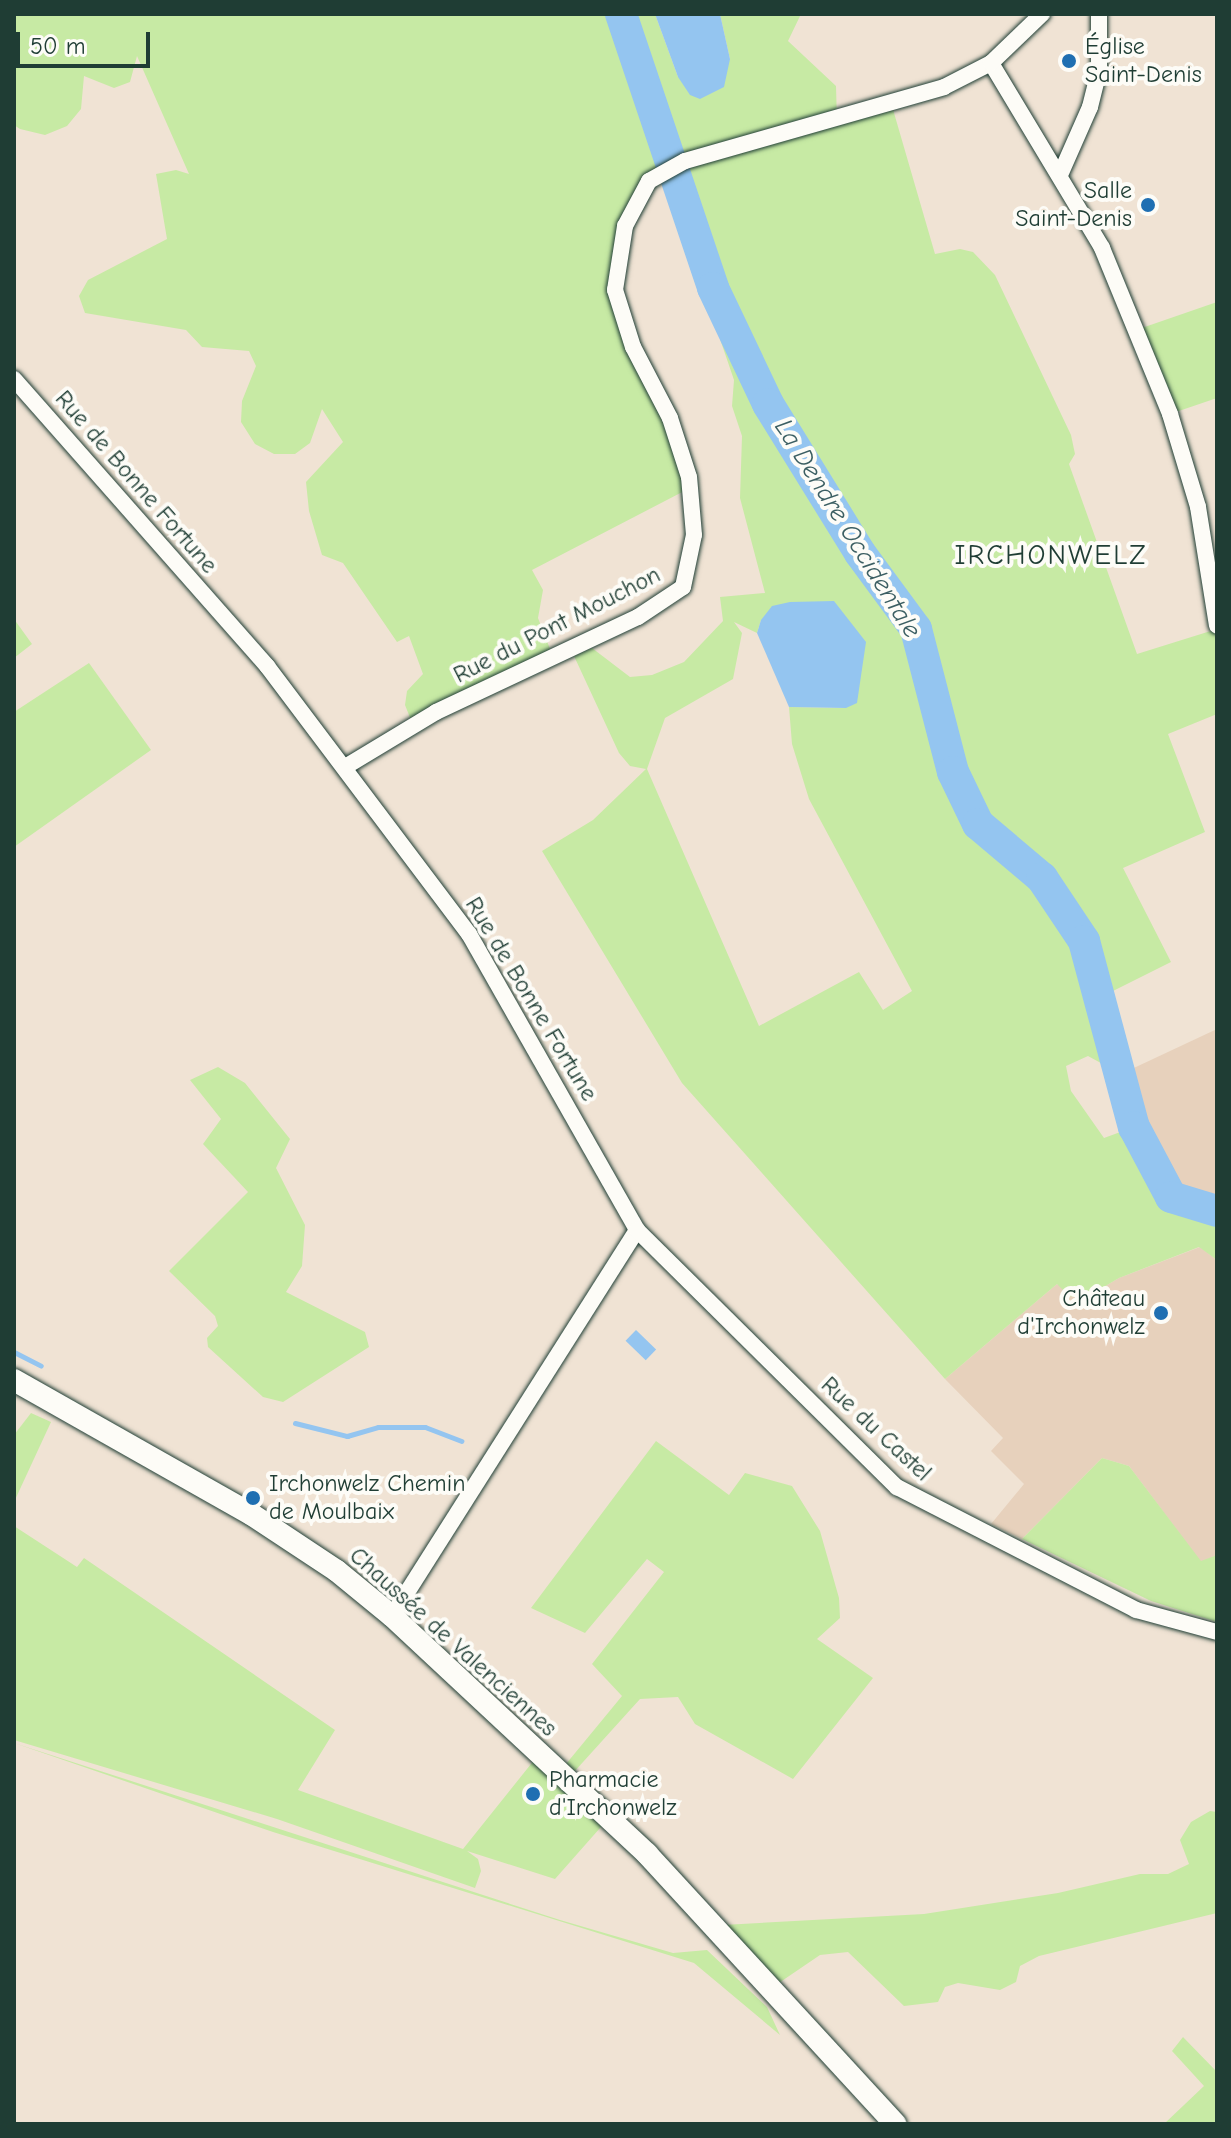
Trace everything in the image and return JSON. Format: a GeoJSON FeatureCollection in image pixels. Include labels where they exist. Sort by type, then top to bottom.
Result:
{"type":"FeatureCollection","features":[{"type":"Feature","properties":{"kind":"main road","name":"Chaussée de Valenciennes"},"geometry":{"type":"LineString","coordinates":[[14,1380],[251,1514],[337,1571],[392,1616],[647,1854],[895,2124]]}},
{"type":"Feature","properties":{"kind":"street"},"geometry":{"type":"LineString","coordinates":[[1042,14],[991,63],[1102,248],[1170,414],[1198,507],[1217,625]]}},
{"type":"Feature","properties":{"kind":"street"},"geometry":{"type":"LineString","coordinates":[[1060,175],[1090,107],[1099,72],[1099,14]]}},
{"type":"Feature","properties":{"kind":"street","name":"Rue du Pont Mouchon"},"geometry":{"type":"LineString","coordinates":[[345,767],[436,712],[638,617],[683,587],[694,535],[689,477],[670,418],[633,347],[615,290],[617,252],[637,195],[663,169],[892,106],[991,63]]}},
{"type":"Feature","properties":{"kind":"street","name":"Rue de Bonne Fortune"},"geometry":{"type":"LineString","coordinates":[[14,379],[267,666],[469,934],[637,1230]]}},
{"type":"Feature","properties":{"kind":"street"},"geometry":{"type":"LineString","coordinates":[[392,1616],[637,1230]]}},
{"type":"Feature","properties":{"kind":"street","name":"Rue du Castel"},"geometry":{"type":"LineString","coordinates":[[637,1230],[897,1487],[1136,1610],[1217,1632]]}},
{"type":"Feature","properties":{"kind":"shaded area"},"geometry":{"type":"Polygon","coordinates":[[[1217,1029],[1217,1211],[1171,1197],[1134,1127],[1121,1074],[1217,1029]]]}},
{"type":"Feature","properties":{"kind":"shaded area"},"geometry":{"type":"Polygon","coordinates":[[[1200,1247],[1217,1260],[1217,1555],[1201,1562],[1129,1466],[1102,1458],[1022,1539],[991,1524],[1024,1484],[991,1451],[1003,1438],[945,1379],[1057,1284],[1085,1298],[1119,1278],[1200,1247]]]}},
{"type":"Feature","properties":{"kind":"green space"},"geometry":{"type":"Polygon","coordinates":[[[14,14],[655,14],[678,77],[730,59],[720,14],[801,14],[788,41],[836,86],[837,121],[892,106],[935,254],[960,249],[973,252],[995,275],[1071,435],[1075,454],[1069,464],[1137,654],[1217,629],[1217,714],[1168,734],[1205,832],[1123,868],[1171,962],[1101,997],[1121,1074],[1088,1056],[1066,1066],[1071,1091],[1104,1138],[1134,1127],[1171,1197],[1217,1211],[1217,1260],[1199,1247],[1119,1278],[1085,1298],[1069,1296],[1057,1284],[945,1379],[682,1083],[542,851],[593,820],[646,769],[630,766],[619,753],[574,656],[592,648],[630,677],[652,675],[684,662],[723,621],[720,597],[765,593],[740,498],[742,436],[732,406],[734,380],[720,339],[727,318],[674,165],[643,177],[615,272],[690,488],[532,570],[543,590],[538,618],[552,654],[411,720],[405,705],[407,691],[423,674],[409,636],[397,642],[343,563],[322,555],[309,511],[306,482],[343,442],[322,409],[310,443],[295,454],[274,454],[255,444],[241,422],[242,401],[256,366],[249,351],[202,347],[186,330],[85,313],[79,296],[88,280],[167,239],[156,174],[176,170],[189,174],[137,56],[130,82],[114,88],[84,76],[81,109],[67,126],[45,135],[14,125],[14,14]],[[761,620],[757,633],[734,622],[742,633],[733,679],[665,718],[647,769],[759,1026],[859,972],[883,1010],[912,991],[809,799],[792,744],[789,707],[846,708],[761,620]]]}},
{"type":"Feature","properties":{"kind":"green space"},"geometry":{"type":"Polygon","coordinates":[[[1217,302],[1217,398],[1170,414],[1136,330],[1217,302]]]}},
{"type":"Feature","properties":{"kind":"green space"},"geometry":{"type":"Polygon","coordinates":[[[14,619],[32,644],[14,658],[14,619]]]}},
{"type":"Feature","properties":{"kind":"green space"},"geometry":{"type":"Polygon","coordinates":[[[89,663],[151,750],[14,847],[14,712],[89,663]]]}},
{"type":"Feature","properties":{"kind":"green space"},"geometry":{"type":"Polygon","coordinates":[[[218,1067],[245,1083],[290,1139],[276,1168],[305,1225],[302,1266],[286,1292],[365,1332],[369,1347],[283,1402],[263,1397],[208,1347],[207,1338],[218,1326],[215,1316],[169,1271],[248,1192],[203,1144],[221,1119],[190,1080],[218,1067]]]}},
{"type":"Feature","properties":{"kind":"green space"},"geometry":{"type":"Polygon","coordinates":[[[31,1413],[51,1422],[14,1502],[14,1435],[31,1413]]]}},
{"type":"Feature","properties":{"kind":"green space"},"geometry":{"type":"Polygon","coordinates":[[[656,1441],[729,1495],[745,1473],[792,1486],[820,1531],[839,1598],[840,1618],[817,1639],[873,1678],[793,1779],[695,1724],[678,1697],[640,1699],[574,1772],[566,1764],[622,1696],[592,1664],[664,1572],[647,1559],[585,1633],[531,1608],[656,1441]]]}},
{"type":"Feature","properties":{"kind":"green space"},"geometry":{"type":"Polygon","coordinates":[[[1102,1458],[1129,1466],[1201,1561],[1217,1555],[1217,1622],[1151,1601],[1022,1539],[1102,1458]]]}},
{"type":"Feature","properties":{"kind":"green space"},"geometry":{"type":"Polygon","coordinates":[[[14,1526],[77,1567],[84,1558],[335,1730],[298,1790],[463,1849],[539,1754],[608,1819],[555,1879],[467,1851],[478,1859],[481,1871],[475,1888],[277,1819],[14,1740],[14,1526]]]}},
{"type":"Feature","properties":{"kind":"green space"},"geometry":{"type":"Polygon","coordinates":[[[14,1743],[560,1920],[673,1953],[707,1950],[767,2007],[780,2035],[694,1963],[273,1832],[14,1743]]]}},
{"type":"Feature","properties":{"kind":"green space"},"geometry":{"type":"Polygon","coordinates":[[[1210,1811],[1217,1812],[1217,1913],[1039,1956],[1020,1966],[1016,1982],[1000,1990],[958,1983],[945,1987],[938,2002],[904,2006],[848,1952],[820,1955],[770,1989],[723,1925],[924,1914],[1058,1893],[1140,1874],[1168,1874],[1189,1864],[1180,1840],[1191,1822],[1210,1811]]]}},
{"type":"Feature","properties":{"kind":"green space"},"geometry":{"type":"Polygon","coordinates":[[[1183,2037],[1217,2072],[1217,2124],[1164,2124],[1204,2086],[1172,2051],[1183,2037]]]}},
{"type":"Feature","properties":{"kind":"water"},"geometry":{"type":"Polygon","coordinates":[[[655,14],[720,14],[730,59],[724,87],[700,99],[690,95],[678,77],[655,14]]]}},
{"type":"Feature","properties":{"kind":"water"},"geometry":{"type":"Polygon","coordinates":[[[834,601],[866,642],[857,703],[846,708],[789,707],[757,633],[761,620],[772,606],[790,602],[834,601]]]}},
{"type":"Feature","properties":{"kind":"water"},"geometry":{"type":"Polygon","coordinates":[[[636,1330],[656,1349],[646,1360],[626,1341],[636,1330]]]}},
{"type":"Feature","properties":{"kind":"waterway","name":"La Dendre Occidentale"},"geometry":{"type":"LineString","coordinates":[[621,14],[713,288],[768,404],[860,553],[916,629],[953,772],[978,824],[1042,878],[1084,941],[1134,1127],[1171,1197],[1217,1211]]}},
{"type":"Feature","properties":{"kind":"waterway"},"geometry":{"type":"LineString","coordinates":[[14,1352],[41,1366]]}},
{"type":"Feature","properties":{"kind":"waterway"},"geometry":{"type":"LineString","coordinates":[[295,1423],[347,1436],[378,1427],[425,1427],[461,1441]]}},
{"type":"Feature","properties":{"kind":"place","name":"Église Saint-Denis"},"geometry":{"type":"Point","coordinates":[1069,61]}},
{"type":"Feature","properties":{"kind":"place","name":"Salle Saint-Denis"},"geometry":{"type":"Point","coordinates":[1148,205]}},
{"type":"Feature","properties":{"kind":"place","name":"Château d'Irchonwelz"},"geometry":{"type":"Point","coordinates":[1161,1313]}},
{"type":"Feature","properties":{"kind":"place","name":"Irchonwelz Chemin de Moulbaix"},"geometry":{"type":"Point","coordinates":[253,1498]}},
{"type":"Feature","properties":{"kind":"place","name":"Pharmacie d'Irchonwelz"},"geometry":{"type":"Point","coordinates":[533,1794]}},
{"type":"Feature","properties":{"kind":"district","name":"IRCHONWELZ"},"geometry":{"type":"Point","coordinates":[1051,555]}}]}
